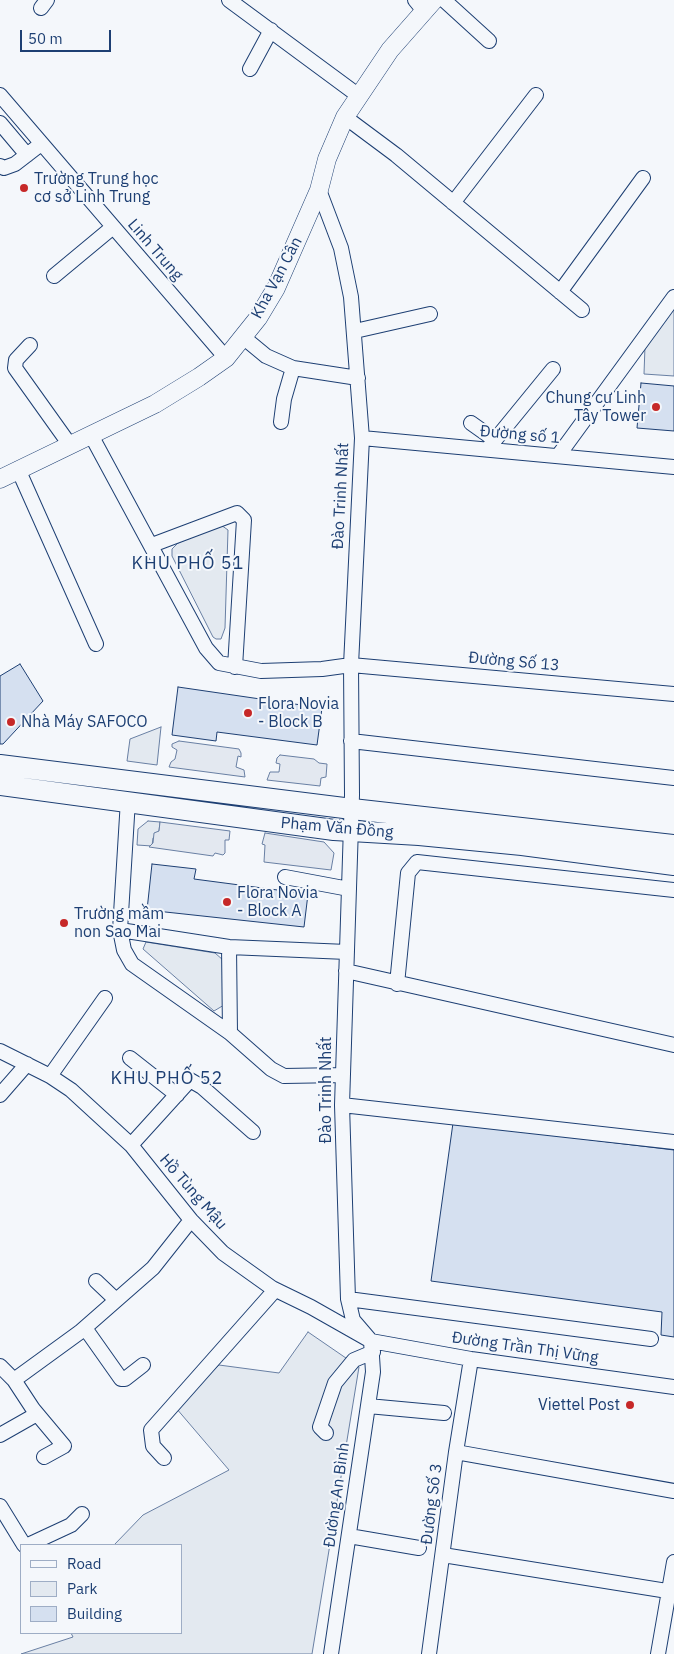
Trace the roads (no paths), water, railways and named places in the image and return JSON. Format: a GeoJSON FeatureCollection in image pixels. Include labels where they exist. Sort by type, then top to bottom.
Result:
{"type":"FeatureCollection","features":[{"type":"Feature","properties":{"kind":"highway","name":"Phạm Văn Đồng"},"geometry":{"type":"LineString","coordinates":[[0,765],[352,809],[674,845]]}},
{"type":"Feature","properties":{"kind":"highway","name":"Phạm Văn Đồng"},"geometry":{"type":"LineString","coordinates":[[0,785],[128,800],[196,812],[350,831],[419,835],[522,845],[674,865]]}},
{"type":"Feature","properties":{"kind":"main road","name":"Kha Vạn Cân"},"geometry":{"type":"LineString","coordinates":[[0,479],[154,404],[199,378],[226,358],[243,338],[276,288],[319,190],[327,159],[345,117],[390,50],[424,4]]}},
{"type":"Feature","properties":{"kind":"street"},"geometry":{"type":"LineString","coordinates":[[229,0],[359,96]]}},
{"type":"Feature","properties":{"kind":"street"},"geometry":{"type":"LineString","coordinates":[[444,0],[489,41]]}},
{"type":"Feature","properties":{"kind":"street"},"geometry":{"type":"LineString","coordinates":[[250,69],[271,30]]}},
{"type":"Feature","properties":{"kind":"street","name":"Linh Trung"},"geometry":{"type":"LineString","coordinates":[[0,95],[226,358]]}},
{"type":"Feature","properties":{"kind":"street"},"geometry":{"type":"LineString","coordinates":[[453,202],[536,95]]}},
{"type":"Feature","properties":{"kind":"street"},"geometry":{"type":"LineString","coordinates":[[345,117],[396,155],[582,310]]}},
{"type":"Feature","properties":{"kind":"street"},"geometry":{"type":"LineString","coordinates":[[0,123],[27,155]]}},
{"type":"Feature","properties":{"kind":"street"},"geometry":{"type":"LineString","coordinates":[[0,166],[4,168],[15,164],[42,144]]}},
{"type":"Feature","properties":{"kind":"street"},"geometry":{"type":"LineString","coordinates":[[560,292],[644,178]]}},
{"type":"Feature","properties":{"kind":"street","name":"Đào Trinh Nhất"},"geometry":{"type":"LineString","coordinates":[[319,190],[341,248],[352,297],[362,438],[351,665],[352,809],[342,1105],[348,1299],[353,1320],[372,1347]]}},
{"type":"Feature","properties":{"kind":"street"},"geometry":{"type":"LineString","coordinates":[[54,276],[113,227]]}},
{"type":"Feature","properties":{"kind":"street"},"geometry":{"type":"LineString","coordinates":[[558,456],[674,297]]}},
{"type":"Feature","properties":{"kind":"street"},"geometry":{"type":"LineString","coordinates":[[355,331],[430,314]]}},
{"type":"Feature","properties":{"kind":"street"},"geometry":{"type":"LineString","coordinates":[[243,338],[266,356],[294,368],[358,378]]}},
{"type":"Feature","properties":{"kind":"street"},"geometry":{"type":"LineString","coordinates":[[30,345],[16,360],[15,368],[70,445]]}},
{"type":"Feature","properties":{"kind":"street"},"geometry":{"type":"LineString","coordinates":[[281,422],[284,399],[294,368]]}},
{"type":"Feature","properties":{"kind":"street"},"geometry":{"type":"LineString","coordinates":[[471,423],[491,445],[553,369]]}},
{"type":"Feature","properties":{"kind":"street","name":"Đường Số 13"},"geometry":{"type":"LineString","coordinates":[[91,434],[206,648],[219,663],[261,671],[322,669],[351,665],[674,694]]}},
{"type":"Feature","properties":{"kind":"street","name":"Đường số 1"},"geometry":{"type":"LineString","coordinates":[[362,438],[491,445],[558,456],[674,467]]}},
{"type":"Feature","properties":{"kind":"street"},"geometry":{"type":"LineString","coordinates":[[18,469],[96,644]]}},
{"type":"Feature","properties":{"kind":"street"},"geometry":{"type":"LineString","coordinates":[[152,545],[237,514],[244,520],[235,666]]}},
{"type":"Feature","properties":{"kind":"street"},"geometry":{"type":"LineString","coordinates":[[351,740],[674,778]]}},
{"type":"Feature","properties":{"kind":"street"},"geometry":{"type":"LineString","coordinates":[[128,800],[120,930],[124,950],[132,964],[230,1033],[271,1069],[284,1076],[342,1075]]}},
{"type":"Feature","properties":{"kind":"street"},"geometry":{"type":"LineString","coordinates":[[398,984],[408,873],[417,862],[674,890]]}},
{"type":"Feature","properties":{"kind":"street"},"geometry":{"type":"LineString","coordinates":[[285,877],[349,889]]}},
{"type":"Feature","properties":{"kind":"street"},"geometry":{"type":"LineString","coordinates":[[120,930],[229,947],[347,952]]}},
{"type":"Feature","properties":{"kind":"street"},"geometry":{"type":"LineString","coordinates":[[229,947],[230,1033]]}},
{"type":"Feature","properties":{"kind":"street"},"geometry":{"type":"LineString","coordinates":[[346,970],[398,984],[674,1045]]}},
{"type":"Feature","properties":{"kind":"street"},"geometry":{"type":"LineString","coordinates":[[50,1076],[105,998]]}},
{"type":"Feature","properties":{"kind":"street","name":"Hồ Tùng Mậu"},"geometry":{"type":"LineString","coordinates":[[0,1051],[50,1076],[71,1090],[131,1145],[191,1220],[223,1254],[275,1290],[311,1307],[372,1347]]}},
{"type":"Feature","properties":{"kind":"street"},"geometry":{"type":"LineString","coordinates":[[130,1058],[176,1095]]}},
{"type":"Feature","properties":{"kind":"street"},"geometry":{"type":"LineString","coordinates":[[0,1095],[27,1064]]}},
{"type":"Feature","properties":{"kind":"street"},"geometry":{"type":"LineString","coordinates":[[131,1145],[190,1080],[202,1087],[253,1132]]}},
{"type":"Feature","properties":{"kind":"street"},"geometry":{"type":"LineString","coordinates":[[342,1105],[674,1142]]}},
{"type":"Feature","properties":{"kind":"street"},"geometry":{"type":"LineString","coordinates":[[14,1380],[85,1328],[153,1268],[191,1220]]}},
{"type":"Feature","properties":{"kind":"street"},"geometry":{"type":"LineString","coordinates":[[96,1281],[116,1300]]}},
{"type":"Feature","properties":{"kind":"street"},"geometry":{"type":"LineString","coordinates":[[164,1458],[153,1446],[151,1430],[275,1290]]}},
{"type":"Feature","properties":{"kind":"street"},"geometry":{"type":"LineString","coordinates":[[348,1299],[651,1339]]}},
{"type":"Feature","properties":{"kind":"street"},"geometry":{"type":"LineString","coordinates":[[85,1328],[121,1379],[125,1379],[143,1365]]}},
{"type":"Feature","properties":{"kind":"street"},"geometry":{"type":"LineString","coordinates":[[326,1433],[320,1427],[335,1383],[354,1360],[372,1347]]}},
{"type":"Feature","properties":{"kind":"street","name":"Đường Trần Thị Vững"},"geometry":{"type":"LineString","coordinates":[[372,1347],[674,1387]]}},
{"type":"Feature","properties":{"kind":"street","name":"Đường An Bình"},"geometry":{"type":"LineString","coordinates":[[331,1654],[373,1372],[372,1347]]}},
{"type":"Feature","properties":{"kind":"street","name":"Đường Số 3"},"geometry":{"type":"LineString","coordinates":[[429,1654],[456,1452],[471,1359]]}},
{"type":"Feature","properties":{"kind":"street"},"geometry":{"type":"LineString","coordinates":[[0,1366],[14,1380],[37,1414],[64,1446],[44,1457]]}},
{"type":"Feature","properties":{"kind":"street"},"geometry":{"type":"LineString","coordinates":[[368,1406],[444,1413]]}},
{"type":"Feature","properties":{"kind":"street"},"geometry":{"type":"LineString","coordinates":[[0,1434],[37,1414]]}},
{"type":"Feature","properties":{"kind":"street"},"geometry":{"type":"LineString","coordinates":[[456,1452],[674,1491]]}},
{"type":"Feature","properties":{"kind":"street"},"geometry":{"type":"LineString","coordinates":[[0,1506],[23,1544]]}},
{"type":"Feature","properties":{"kind":"street"},"geometry":{"type":"LineString","coordinates":[[30,1544],[71,1525],[82,1514]]}},
{"type":"Feature","properties":{"kind":"street"},"geometry":{"type":"LineString","coordinates":[[349,1536],[419,1548]]}},
{"type":"Feature","properties":{"kind":"street"},"geometry":{"type":"LineString","coordinates":[[443,1555],[671,1591]]}},
{"type":"Feature","properties":{"kind":"street"},"geometry":{"type":"LineString","coordinates":[[658,1654],[671,1591],[674,1562]]}},
{"type":"Feature","properties":{"kind":"place","name":"Trường Trung học cơ sở Linh Trung"},"geometry":{"type":"Point","coordinates":[24,188]}},
{"type":"Feature","properties":{"kind":"place","name":"Chung cư Linh Tây Tower"},"geometry":{"type":"Point","coordinates":[656,407]}},
{"type":"Feature","properties":{"kind":"place","name":"Flora Novia - Block B"},"geometry":{"type":"Point","coordinates":[248,713]}},
{"type":"Feature","properties":{"kind":"place","name":"Nhà Máy SAFOCO"},"geometry":{"type":"Point","coordinates":[11,722]}},
{"type":"Feature","properties":{"kind":"place","name":"Flora Novia - Block A"},"geometry":{"type":"Point","coordinates":[227,902]}},
{"type":"Feature","properties":{"kind":"place","name":"Trường mầm non Sao Mai"},"geometry":{"type":"Point","coordinates":[64,923]}},
{"type":"Feature","properties":{"kind":"place","name":"Viettel Post"},"geometry":{"type":"Point","coordinates":[630,1405]}},
{"type":"Feature","properties":{"kind":"district","name":"KHU PHỐ 51"},"geometry":{"type":"Point","coordinates":[188,564]}},
{"type":"Feature","properties":{"kind":"district","name":"KHU PHỐ 52"},"geometry":{"type":"Point","coordinates":[167,1079]}}]}
